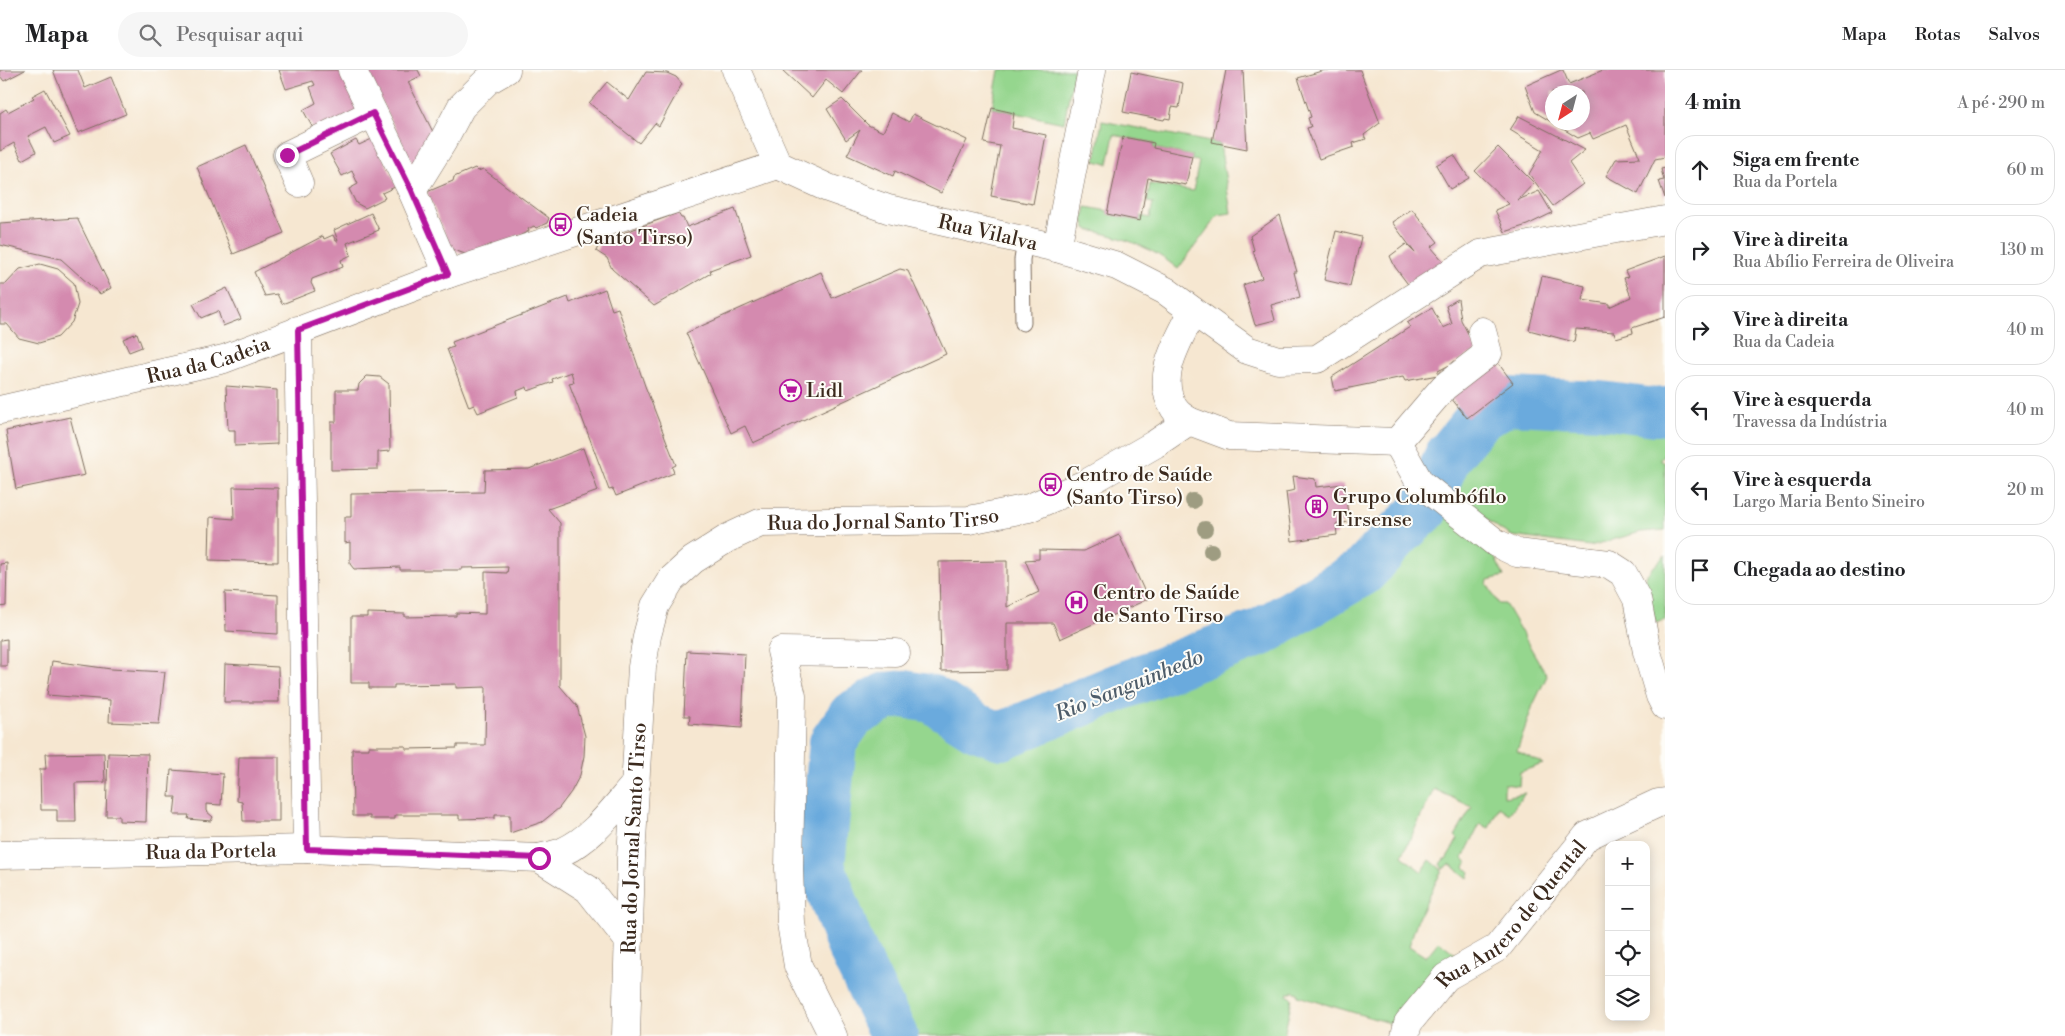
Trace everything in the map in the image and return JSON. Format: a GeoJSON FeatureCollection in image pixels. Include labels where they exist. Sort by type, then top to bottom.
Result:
{"type":"FeatureCollection","features":[{"type":"Feature","properties":{"kind":"street"},"geometry":{"type":"LineString","coordinates":[[352,70],[412,191],[448,274]]}},
{"type":"Feature","properties":{"kind":"street"},"geometry":{"type":"LineString","coordinates":[[412,191],[443,141],[461,107],[488,81],[506,70]]}},
{"type":"Feature","properties":{"kind":"street"},"geometry":{"type":"LineString","coordinates":[[736,70],[778,165]]}},
{"type":"Feature","properties":{"kind":"street"},"geometry":{"type":"LineString","coordinates":[[1057,248],[1092,70]]}},
{"type":"Feature","properties":{"kind":"street"},"geometry":{"type":"LineString","coordinates":[[299,183],[287,155],[373,113]]}},
{"type":"Feature","properties":{"kind":"street","name":"Rua Vilalva"},"geometry":{"type":"LineString","coordinates":[[778,165],[828,188],[888,209],[1025,240],[1116,266],[1166,291],[1247,350],[1278,360],[1317,359],[1480,254],[1665,220]]}},
{"type":"Feature","properties":{"kind":"street","name":"Rua da Cadeia"},"geometry":{"type":"LineString","coordinates":[[0,410],[224,360],[448,274],[778,165]]}},
{"type":"Feature","properties":{"kind":"street"},"geometry":{"type":"LineString","coordinates":[[1193,310],[1169,362],[1166,389],[1175,410],[1189,421],[1229,436],[1397,442]]}},
{"type":"Feature","properties":{"kind":"street"},"geometry":{"type":"LineString","coordinates":[[298,330],[307,849]]}},
{"type":"Feature","properties":{"kind":"street"},"geometry":{"type":"LineString","coordinates":[[1397,442],[1444,387],[1488,353],[1482,330]]}},
{"type":"Feature","properties":{"kind":"street","name":"Rua do Jornal Santo Tirso"},"geometry":{"type":"LineString","coordinates":[[626,1036],[642,666],[655,606],[671,580],[693,560],[728,538],[760,523],[969,520],[1029,508],[1087,483],[1155,444],[1189,421]]}},
{"type":"Feature","properties":{"kind":"street"},"geometry":{"type":"LineString","coordinates":[[1397,442],[1430,490],[1496,543],[1517,553],[1609,564],[1623,573],[1637,600],[1647,652],[1660,696],[1665,706]]}},
{"type":"Feature","properties":{"kind":"street"},"geometry":{"type":"LineString","coordinates":[[833,1036],[798,966],[791,923],[789,869],[792,696],[782,651],[896,653]]}},
{"type":"Feature","properties":{"kind":"street"},"geometry":{"type":"LineString","coordinates":[[539,858],[562,852],[583,840],[598,827],[636,783]]}},
{"type":"Feature","properties":{"kind":"street","name":"Rua Antero de Quental"},"geometry":{"type":"LineString","coordinates":[[1405,1036],[1408,1023],[1446,977],[1497,948],[1587,836],[1658,802],[1665,802]]}},
{"type":"Feature","properties":{"kind":"street","name":"Rua da Portela"},"geometry":{"type":"LineString","coordinates":[[0,855],[307,849],[539,858],[588,888],[629,941]]}},
{"type":"Feature","properties":{"kind":"lane"},"geometry":{"type":"LineString","coordinates":[[1023,323],[1022,260],[1025,240]]}},
{"type":"Feature","properties":{"kind":"green space"},"geometry":{"type":"Polygon","coordinates":[[[999,70],[1074,70],[1064,123],[992,108],[999,70]]]}},
{"type":"Feature","properties":{"kind":"green space"},"geometry":{"type":"Polygon","coordinates":[[[1102,121],[1220,144],[1231,213],[1218,215],[1178,269],[1158,255],[1136,244],[1089,230],[1086,228],[1083,220],[1086,207],[1108,211],[1108,214],[1140,221],[1141,216],[1150,218],[1153,203],[1147,202],[1150,184],[1193,191],[1199,161],[1191,160],[1192,156],[1153,148],[1154,143],[1114,135],[1108,164],[1095,161],[1102,121]]]}},
{"type":"Feature","properties":{"kind":"green space"},"geometry":{"type":"Polygon","coordinates":[[[1511,407],[1597,410],[1651,417],[1665,416],[1665,452],[1660,460],[1665,463],[1665,530],[1641,532],[1590,546],[1512,536],[1501,530],[1441,483],[1452,459],[1481,425],[1511,407]]]}},
{"type":"Feature","properties":{"kind":"green space"},"geometry":{"type":"Polygon","coordinates":[[[1433,505],[1493,554],[1504,576],[1488,580],[1487,584],[1499,604],[1505,604],[1547,676],[1533,705],[1517,751],[1543,764],[1520,772],[1519,786],[1504,784],[1504,797],[1525,793],[1509,814],[1499,807],[1489,828],[1480,824],[1463,858],[1467,863],[1465,867],[1470,872],[1468,878],[1450,864],[1443,869],[1440,864],[1446,859],[1458,839],[1455,836],[1472,807],[1434,789],[1402,856],[1422,872],[1430,860],[1442,870],[1418,918],[1409,946],[1426,957],[1439,941],[1459,957],[1412,993],[1399,1026],[1298,996],[1298,993],[1293,991],[1287,995],[1292,998],[1284,1036],[901,1036],[858,944],[827,863],[836,757],[850,725],[881,705],[901,699],[928,704],[972,732],[1001,744],[1264,637],[1368,575],[1427,515],[1433,505]]]}},
{"type":"Feature","properties":{"kind":"green space"},"geometry":{"type":"Polygon","coordinates":[[[1665,555],[1665,620],[1656,623],[1644,588],[1647,574],[1665,555]]]}},
{"type":"Feature","properties":{"kind":"building"},"geometry":{"type":"Polygon","coordinates":[[[0,70],[25,70],[4,81],[0,76],[0,70]]]}},
{"type":"Feature","properties":{"kind":"building"},"geometry":{"type":"Polygon","coordinates":[[[53,70],[78,70],[85,88],[111,77],[126,114],[78,133],[53,70]]]}},
{"type":"Feature","properties":{"kind":"building"},"geometry":{"type":"Polygon","coordinates":[[[279,70],[339,70],[362,112],[315,132],[303,110],[316,103],[310,87],[315,85],[313,81],[286,89],[279,70]]]}},
{"type":"Feature","properties":{"kind":"building"},"geometry":{"type":"Polygon","coordinates":[[[366,70],[418,70],[421,76],[408,82],[436,138],[415,169],[366,70]]]}},
{"type":"Feature","properties":{"kind":"building"},"geometry":{"type":"Polygon","coordinates":[[[782,70],[862,70],[843,94],[826,80],[812,98],[782,70]]]}},
{"type":"Feature","properties":{"kind":"building"},"geometry":{"type":"Polygon","coordinates":[[[1226,70],[1243,70],[1247,149],[1212,142],[1226,70]]]}},
{"type":"Feature","properties":{"kind":"building"},"geometry":{"type":"Polygon","coordinates":[[[1325,70],[1360,70],[1380,123],[1364,135],[1366,139],[1353,143],[1354,147],[1319,159],[1307,128],[1311,127],[1308,118],[1311,117],[1298,78],[1325,70]]]}},
{"type":"Feature","properties":{"kind":"building"},"geometry":{"type":"Polygon","coordinates":[[[1561,70],[1563,70],[1569,84],[1603,70],[1665,70],[1665,157],[1655,159],[1638,194],[1606,176],[1616,159],[1640,158],[1626,125],[1593,139],[1590,133],[1578,138],[1565,130],[1590,130],[1590,85],[1545,85],[1545,118],[1535,112],[1525,86],[1561,70]]]}},
{"type":"Feature","properties":{"kind":"building"},"geometry":{"type":"Polygon","coordinates":[[[646,72],[667,73],[676,77],[682,84],[659,126],[655,123],[639,143],[589,103],[607,82],[629,100],[646,72]]]}},
{"type":"Feature","properties":{"kind":"building"},"geometry":{"type":"Polygon","coordinates":[[[1131,72],[1183,83],[1179,108],[1172,107],[1170,119],[1165,118],[1164,120],[1123,112],[1131,72]]]}},
{"type":"Feature","properties":{"kind":"building"},"geometry":{"type":"Polygon","coordinates":[[[45,89],[70,136],[54,143],[46,127],[28,136],[36,152],[22,160],[14,143],[0,151],[0,113],[6,109],[8,112],[34,98],[32,96],[45,89]]]}},
{"type":"Feature","properties":{"kind":"building"},"geometry":{"type":"Polygon","coordinates":[[[842,99],[868,125],[883,132],[892,113],[909,122],[913,114],[967,140],[941,193],[895,171],[893,176],[847,155],[860,130],[846,140],[827,109],[842,99]]]}},
{"type":"Feature","properties":{"kind":"building"},"geometry":{"type":"Polygon","coordinates":[[[992,108],[1014,113],[1012,128],[1046,135],[1033,204],[991,196],[1000,146],[984,143],[992,108]]]}},
{"type":"Feature","properties":{"kind":"building"},"geometry":{"type":"Polygon","coordinates":[[[1519,116],[1585,150],[1569,163],[1583,184],[1553,206],[1529,174],[1543,150],[1510,130],[1519,116]]]}},
{"type":"Feature","properties":{"kind":"building"},"geometry":{"type":"Polygon","coordinates":[[[1123,137],[1154,143],[1153,148],[1192,156],[1186,185],[1148,178],[1140,221],[1107,214],[1123,137]]]}},
{"type":"Feature","properties":{"kind":"building"},"geometry":{"type":"Polygon","coordinates":[[[374,138],[397,186],[382,193],[385,198],[365,208],[356,203],[349,189],[358,184],[352,171],[342,176],[330,154],[356,140],[359,145],[374,138]]]}},
{"type":"Feature","properties":{"kind":"building"},"geometry":{"type":"Polygon","coordinates":[[[246,145],[284,233],[233,254],[197,167],[246,145]]]}},
{"type":"Feature","properties":{"kind":"building"},"geometry":{"type":"Polygon","coordinates":[[[1498,147],[1534,183],[1518,200],[1539,191],[1552,213],[1527,225],[1505,232],[1495,210],[1509,204],[1475,171],[1498,147]]]}},
{"type":"Feature","properties":{"kind":"building"},"geometry":{"type":"Polygon","coordinates":[[[1454,155],[1469,178],[1450,189],[1436,165],[1454,155]]]}},
{"type":"Feature","properties":{"kind":"building"},"geometry":{"type":"Polygon","coordinates":[[[475,168],[478,171],[483,169],[549,218],[547,223],[536,228],[534,226],[517,237],[514,236],[514,239],[494,247],[492,244],[468,255],[451,249],[427,192],[453,181],[454,177],[475,168]]]}},
{"type":"Feature","properties":{"kind":"building"},"geometry":{"type":"Polygon","coordinates":[[[1665,168],[1665,198],[1659,181],[1664,180],[1661,169],[1665,168]]]}},
{"type":"Feature","properties":{"kind":"building"},"geometry":{"type":"Polygon","coordinates":[[[735,209],[751,255],[710,270],[711,273],[654,306],[612,269],[607,258],[596,251],[601,241],[678,213],[683,218],[687,227],[735,209]]]}},
{"type":"Feature","properties":{"kind":"building"},"geometry":{"type":"Polygon","coordinates":[[[1412,209],[1438,242],[1431,247],[1444,262],[1410,287],[1395,267],[1390,256],[1406,244],[1415,253],[1392,222],[1412,209]]]}},
{"type":"Feature","properties":{"kind":"building"},"geometry":{"type":"Polygon","coordinates":[[[371,213],[379,230],[347,243],[351,255],[341,260],[343,267],[312,279],[311,283],[315,291],[282,304],[277,294],[265,296],[254,272],[323,236],[324,239],[333,235],[336,241],[338,241],[334,230],[371,213]]]}},
{"type":"Feature","properties":{"kind":"building"},"geometry":{"type":"Polygon","coordinates":[[[1280,215],[1297,272],[1294,272],[1300,297],[1271,305],[1275,320],[1255,325],[1243,285],[1262,278],[1250,236],[1280,215]]]}},
{"type":"Feature","properties":{"kind":"building"},"geometry":{"type":"Polygon","coordinates":[[[77,218],[111,288],[100,294],[61,259],[0,245],[0,223],[77,218]]]}},
{"type":"Feature","properties":{"kind":"building"},"geometry":{"type":"Polygon","coordinates":[[[1336,231],[1361,237],[1350,286],[1324,280],[1336,231]]]}},
{"type":"Feature","properties":{"kind":"building"},"geometry":{"type":"Polygon","coordinates":[[[1665,256],[1665,317],[1632,328],[1633,333],[1616,338],[1614,332],[1576,329],[1574,342],[1529,330],[1542,276],[1585,286],[1582,300],[1609,304],[1609,307],[1631,297],[1624,278],[1628,277],[1625,271],[1665,256]]]}},
{"type":"Feature","properties":{"kind":"building"},"geometry":{"type":"Polygon","coordinates":[[[40,264],[58,269],[74,283],[78,304],[72,322],[58,337],[39,343],[19,338],[7,324],[0,324],[0,284],[6,284],[20,269],[40,264]]]}},
{"type":"Feature","properties":{"kind":"building","name":"Lidl"},"geometry":{"type":"Polygon","coordinates":[[[900,269],[908,271],[946,354],[753,443],[745,426],[731,433],[686,333],[821,272],[832,298],[900,269]]]}},
{"type":"Feature","properties":{"kind":"building"},"geometry":{"type":"Polygon","coordinates":[[[227,288],[241,319],[223,326],[218,311],[201,318],[193,304],[227,288]]]}},
{"type":"Feature","properties":{"kind":"building"},"geometry":{"type":"Polygon","coordinates":[[[605,289],[612,310],[618,308],[645,386],[676,465],[672,467],[674,473],[616,496],[613,489],[609,490],[569,383],[574,382],[571,372],[552,379],[553,382],[528,391],[527,387],[517,391],[518,397],[478,413],[474,405],[469,407],[447,349],[454,347],[452,342],[568,297],[570,303],[605,289]]]}},
{"type":"Feature","properties":{"kind":"building"},"geometry":{"type":"Polygon","coordinates":[[[1458,299],[1461,320],[1477,351],[1438,371],[1438,375],[1405,381],[1403,377],[1335,391],[1332,377],[1410,327],[1407,323],[1432,308],[1443,328],[1452,324],[1446,306],[1458,299]]]}},
{"type":"Feature","properties":{"kind":"building"},"geometry":{"type":"Polygon","coordinates":[[[137,333],[142,347],[129,352],[123,339],[137,333]]]}},
{"type":"Feature","properties":{"kind":"building"},"geometry":{"type":"Polygon","coordinates":[[[1498,363],[1513,383],[1467,418],[1451,398],[1498,363]]]}},
{"type":"Feature","properties":{"kind":"building"},"geometry":{"type":"Polygon","coordinates":[[[367,376],[380,377],[389,384],[390,451],[378,452],[378,469],[331,470],[331,422],[336,422],[336,390],[358,390],[359,384],[367,376]]]}},
{"type":"Feature","properties":{"kind":"building"},"geometry":{"type":"Polygon","coordinates":[[[226,386],[277,390],[277,444],[235,446],[235,430],[228,430],[226,386]]]}},
{"type":"Feature","properties":{"kind":"building"},"geometry":{"type":"Polygon","coordinates":[[[70,417],[85,475],[16,489],[6,431],[70,417]]]}},
{"type":"Feature","properties":{"kind":"building"},"geometry":{"type":"Polygon","coordinates":[[[583,448],[598,491],[548,509],[560,523],[560,686],[577,706],[585,736],[584,756],[580,775],[571,792],[559,808],[542,822],[510,833],[510,815],[495,815],[495,818],[459,819],[459,815],[395,815],[395,819],[370,819],[370,816],[353,816],[352,749],[369,749],[369,746],[406,746],[406,749],[457,748],[457,745],[485,745],[486,687],[456,688],[456,684],[394,685],[394,688],[369,688],[369,683],[351,683],[351,617],[367,617],[367,613],[405,614],[405,617],[456,616],[456,613],[485,614],[485,572],[507,573],[508,567],[462,568],[462,570],[400,570],[400,567],[354,569],[350,564],[350,542],[345,543],[345,517],[351,517],[351,494],[484,492],[485,470],[529,469],[583,448]]]}},
{"type":"Feature","properties":{"kind":"building","name":"Grupo Columbófilo Tirsense"},"geometry":{"type":"Polygon","coordinates":[[[1293,476],[1315,479],[1316,487],[1344,484],[1349,522],[1336,524],[1337,535],[1292,541],[1286,492],[1295,490],[1293,476]]]}},
{"type":"Feature","properties":{"kind":"building"},"geometry":{"type":"Polygon","coordinates":[[[233,487],[278,488],[278,562],[209,560],[210,517],[234,519],[233,487]]]}},
{"type":"Feature","properties":{"kind":"building","name":"Centro de Saúde de Santo Tirso"},"geometry":{"type":"Polygon","coordinates":[[[1119,535],[1148,599],[1060,639],[1053,623],[1007,623],[1007,670],[941,671],[939,562],[1007,561],[1007,607],[1039,592],[1025,560],[1039,559],[1039,550],[1084,551],[1119,535]]]}},
{"type":"Feature","properties":{"kind":"building"},"geometry":{"type":"Polygon","coordinates":[[[7,563],[6,606],[0,607],[0,564],[7,563]]]}},
{"type":"Feature","properties":{"kind":"building"},"geometry":{"type":"Polygon","coordinates":[[[225,592],[278,595],[278,634],[226,631],[225,592]]]}},
{"type":"Feature","properties":{"kind":"building"},"geometry":{"type":"Polygon","coordinates":[[[7,639],[7,666],[0,666],[0,640],[7,639]]]}},
{"type":"Feature","properties":{"kind":"building"},"geometry":{"type":"Polygon","coordinates":[[[687,651],[745,654],[742,728],[689,724],[690,716],[684,716],[687,651]]]}},
{"type":"Feature","properties":{"kind":"building"},"geometry":{"type":"Polygon","coordinates":[[[52,661],[111,669],[165,672],[159,724],[109,722],[110,700],[47,695],[52,661]]]}},
{"type":"Feature","properties":{"kind":"building"},"geometry":{"type":"Polygon","coordinates":[[[225,664],[278,667],[279,702],[224,702],[225,664]]]}},
{"type":"Feature","properties":{"kind":"building"},"geometry":{"type":"Polygon","coordinates":[[[104,753],[105,782],[75,783],[76,822],[57,822],[57,810],[41,810],[40,769],[46,769],[45,754],[104,753]]]}},
{"type":"Feature","properties":{"kind":"building"},"geometry":{"type":"Polygon","coordinates":[[[108,753],[148,754],[146,822],[119,821],[119,816],[106,816],[108,753]]]}},
{"type":"Feature","properties":{"kind":"building"},"geometry":{"type":"Polygon","coordinates":[[[239,757],[279,757],[279,821],[243,821],[242,802],[237,801],[239,757]]]}},
{"type":"Feature","properties":{"kind":"building"},"geometry":{"type":"Polygon","coordinates":[[[171,770],[223,774],[221,805],[206,804],[206,811],[213,817],[211,821],[188,819],[189,815],[174,815],[176,797],[169,797],[171,770]]]}},
{"type":"Feature","properties":{"kind":"waterway","name":"Rio Sanguinhedo"},"geometry":{"type":"LineString","coordinates":[[894,1036],[850,945],[821,866],[833,742],[852,715],[886,696],[904,694],[932,699],[976,727],[1001,736],[1114,689],[1261,632],[1364,571],[1397,535],[1424,510],[1448,456],[1479,418],[1508,401],[1601,405],[1655,412],[1665,411]]}},
{"type":"Feature","properties":{"kind":"place","name":"Cadeia (Santo Tirso)"},"geometry":{"type":"Point","coordinates":[560,225]}},
{"type":"Feature","properties":{"kind":"place","name":"Lidl"},"geometry":{"type":"Point","coordinates":[790,390]}},
{"type":"Feature","properties":{"kind":"place","name":"Centro de Saúde (Santo Tirso)"},"geometry":{"type":"Point","coordinates":[1050,485]}},
{"type":"Feature","properties":{"kind":"place","name":"Grupo Columbófilo Tirsense"},"geometry":{"type":"Point","coordinates":[1317,507]}},
{"type":"Feature","properties":{"kind":"place","name":"Centro de Saúde de Santo Tirso"},"geometry":{"type":"Point","coordinates":[1077,603]}},
{"type":"Feature","properties":{"kind":"route"},"geometry":{"type":"LineString","coordinates":[[287,155],[373,113],[412,191],[448,274],[298,330],[307,849],[539,858]]}}]}
